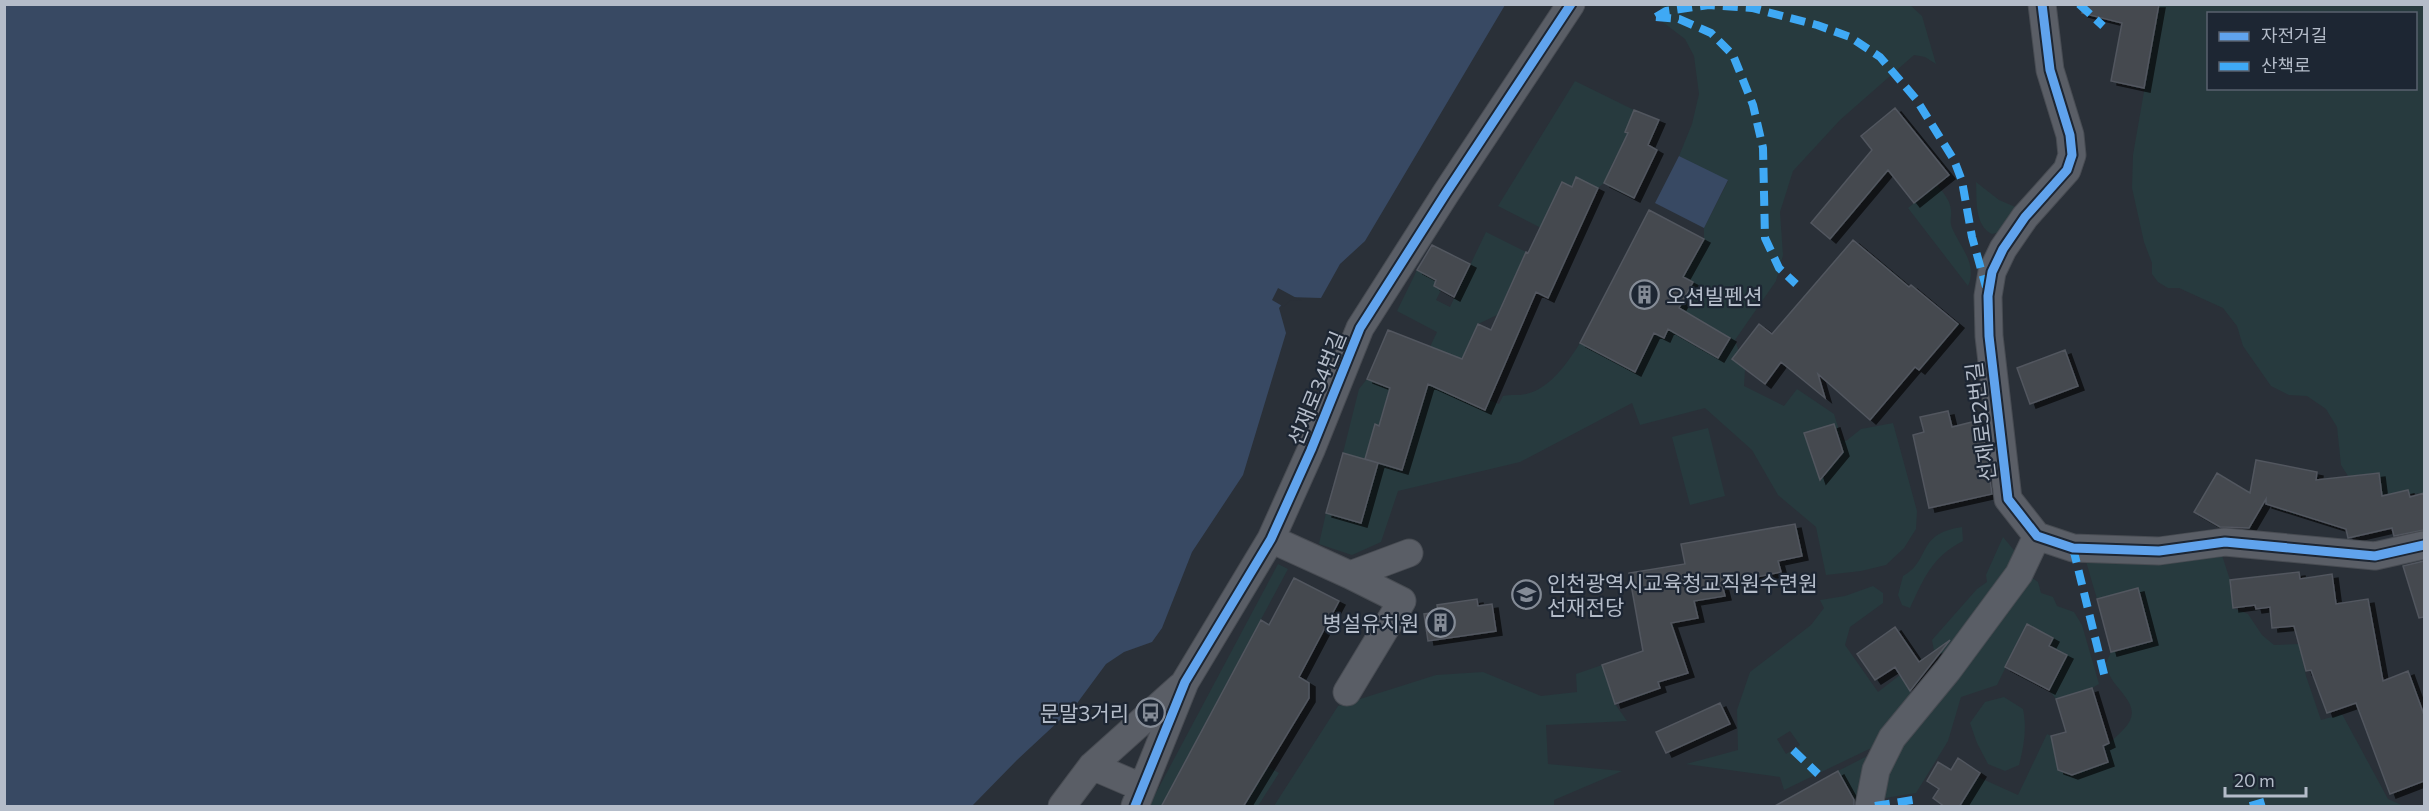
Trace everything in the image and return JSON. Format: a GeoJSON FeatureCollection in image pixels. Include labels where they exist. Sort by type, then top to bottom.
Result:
{"type":"FeatureCollection","features":[{"type":"Feature","properties":{"kind":"street","name":"선재로34번길"},"geometry":{"type":"LineString","coordinates":[[1138,797],[1185,682],[1271,539],[1311,450],[1360,328],[1571,4]]}},
{"type":"Feature","properties":{"kind":"street","name":"선재로52번길"},"geometry":{"type":"LineString","coordinates":[[2037,536],[2008,499],[1992,374],[1988,296],[1992,272],[2003,249],[2025,218],[2067,170],[2072,156],[2070,135],[2050,70],[2042,4]]}},
{"type":"Feature","properties":{"kind":"street"},"geometry":{"type":"LineString","coordinates":[[1869,807],[1876,770],[1892,738],[1948,670],[2019,574],[2037,536],[2073,548],[2159,551],[2225,542],[2375,556],[2424,545]]}},
{"type":"Feature","properties":{"kind":"street"},"geometry":{"type":"LineString","coordinates":[[1271,539],[1402,600],[1347,692]]}},
{"type":"Feature","properties":{"kind":"street"},"geometry":{"type":"LineString","coordinates":[[1350,575],[1409,553]]}},
{"type":"Feature","properties":{"kind":"street"},"geometry":{"type":"LineString","coordinates":[[1062,807],[1092,766],[1185,682]]}},
{"type":"Feature","properties":{"kind":"street"},"geometry":{"type":"LineString","coordinates":[[1092,766],[1138,797]]}},
{"type":"Feature","properties":{"kind":"green space"},"geometry":{"type":"Polygon","coordinates":[[[1909,4],[1922,16],[1936,64],[1925,57],[1914,55],[1840,120],[1793,171],[1780,212],[1783,255],[1776,281],[1735,340],[1745,369],[1744,386],[1784,406],[1797,389],[1834,414],[1842,440],[1846,441],[1861,429],[1893,423],[1917,511],[1916,529],[1904,548],[1886,565],[1861,571],[1826,575],[1816,527],[1778,495],[1752,450],[1705,408],[1640,425],[1632,403],[1520,462],[1398,491],[1381,542],[1352,555],[1319,544],[1326,513],[1361,523],[1378,463],[1403,470],[1424,398],[1417,395],[1430,347],[1437,332],[1397,311],[1417,270],[1436,280],[1434,286],[1441,290],[1436,300],[1450,307],[1486,232],[1526,252],[1497,315],[1478,324],[1457,369],[1436,387],[1484,410],[1489,400],[1499,404],[1503,396],[1526,394],[1543,387],[1564,366],[1580,343],[1634,372],[1654,333],[1664,337],[1692,282],[1683,277],[1704,239],[1704,228],[1728,181],[1679,156],[1692,124],[1699,94],[1694,56],[1685,39],[1656,17],[1662,5],[1909,4]]]}},
{"type":"Feature","properties":{"kind":"green space"},"geometry":{"type":"Polygon","coordinates":[[[2159,5],[2424,5],[2424,493],[2409,494],[2408,490],[2382,496],[2379,473],[2348,476],[2341,465],[2337,427],[2326,409],[2307,396],[2289,395],[2271,386],[2243,346],[2237,326],[2223,308],[2179,288],[2168,288],[2158,282],[2152,274],[2152,263],[2144,242],[2132,188],[2133,155],[2159,5]]]}},
{"type":"Feature","properties":{"kind":"green space"},"geometry":{"type":"Polygon","coordinates":[[[1575,81],[1634,110],[1625,132],[1633,135],[1621,161],[1615,158],[1604,183],[1598,188],[1576,177],[1572,187],[1562,182],[1541,228],[1498,206],[1575,81]]]}},
{"type":"Feature","properties":{"kind":"green space"},"geometry":{"type":"Polygon","coordinates":[[[1976,182],[1999,200],[2020,209],[2000,232],[1992,234],[1982,225],[1977,204],[1976,182]]]}},
{"type":"Feature","properties":{"kind":"green space"},"geometry":{"type":"Polygon","coordinates":[[[1937,185],[1949,203],[1952,228],[1967,256],[1971,270],[1968,286],[1908,208],[1937,185]]]}},
{"type":"Feature","properties":{"kind":"green space"},"geometry":{"type":"Polygon","coordinates":[[[1367,379],[1390,388],[1387,398],[1395,401],[1387,428],[1375,425],[1365,459],[1343,453],[1359,389],[1367,379]]]}},
{"type":"Feature","properties":{"kind":"green space"},"geometry":{"type":"Polygon","coordinates":[[[1708,428],[1725,496],[1690,505],[1672,437],[1708,428]]]}},
{"type":"Feature","properties":{"kind":"green space"},"geometry":{"type":"Polygon","coordinates":[[[1962,527],[1963,541],[1936,561],[1910,608],[1902,605],[1898,595],[1903,576],[1918,563],[1930,541],[1937,535],[1962,527]]]}},
{"type":"Feature","properties":{"kind":"green space"},"geometry":{"type":"Polygon","coordinates":[[[2003,537],[2018,555],[1945,655],[1934,651],[1932,640],[1977,589],[1987,582],[1986,575],[2003,537]]]}},
{"type":"Feature","properties":{"kind":"green space"},"geometry":{"type":"Polygon","coordinates":[[[2220,549],[2230,580],[2233,608],[2248,614],[2262,635],[2274,645],[2299,644],[2306,676],[2321,720],[2342,714],[2388,799],[2404,806],[1959,806],[1978,777],[2018,795],[2047,734],[2051,736],[2058,770],[2072,775],[2107,762],[2103,746],[2121,732],[2132,716],[2129,702],[2114,683],[2106,663],[2111,652],[2152,641],[2138,588],[2097,599],[2085,558],[2220,549]]]}},
{"type":"Feature","properties":{"kind":"green space"},"geometry":{"type":"Polygon","coordinates":[[[1278,564],[1288,569],[1161,806],[1149,806],[1278,564]]]}},
{"type":"Feature","properties":{"kind":"green space"},"geometry":{"type":"Polygon","coordinates":[[[2028,575],[2038,582],[2041,593],[2053,597],[2057,606],[2074,612],[2082,625],[2099,684],[2056,699],[2049,690],[2067,655],[2050,646],[2053,638],[2027,624],[1997,685],[1961,697],[1948,741],[1916,793],[1879,799],[1887,767],[2028,575]]]}},
{"type":"Feature","properties":{"kind":"green space"},"geometry":{"type":"Polygon","coordinates":[[[1873,586],[1883,593],[1883,603],[1850,627],[1845,645],[1878,692],[1900,675],[1914,698],[1892,738],[1784,790],[1780,777],[1686,764],[1738,750],[1737,710],[1750,672],[1811,625],[1824,608],[1820,600],[1845,596],[1873,586]],[[1790,731],[1777,739],[1786,754],[1800,745],[1790,731]]]}},
{"type":"Feature","properties":{"kind":"green space"},"geometry":{"type":"Polygon","coordinates":[[[1602,665],[1615,704],[1627,721],[1546,725],[1548,764],[1622,771],[1554,800],[1554,806],[1274,806],[1338,706],[1436,675],[1483,672],[1541,696],[1577,692],[1576,674],[1602,665]]]}},
{"type":"Feature","properties":{"kind":"green space"},"geometry":{"type":"Polygon","coordinates":[[[2004,697],[2023,709],[2025,723],[2024,744],[2019,765],[2005,771],[1988,764],[1970,723],[1985,702],[2004,697]]]}},
{"type":"Feature","properties":{"kind":"green space"},"geometry":{"type":"Polygon","coordinates":[[[1875,752],[1858,806],[1838,771],[1875,752]]]}},
{"type":"Feature","properties":{"kind":"green space"},"geometry":{"type":"Polygon","coordinates":[[[1267,766],[1279,773],[1258,806],[1243,806],[1267,766]]]}},
{"type":"Feature","properties":{"kind":"water"},"geometry":{"type":"Polygon","coordinates":[[[5,5],[1505,5],[1365,241],[1340,264],[1321,298],[1288,297],[1279,308],[1286,333],[1243,475],[1192,552],[1162,628],[1152,642],[1124,652],[1106,664],[1075,706],[972,806],[5,806],[5,5]]]}},
{"type":"Feature","properties":{"kind":"water"},"geometry":{"type":"Polygon","coordinates":[[[1679,156],[1728,180],[1704,228],[1655,203],[1679,156]]]}},
{"type":"Feature","properties":{"kind":"pier"},"geometry":{"type":"Polygon","coordinates":[[[1278,288],[1302,301],[1290,300],[1284,307],[1272,300],[1278,288]]]}},
{"type":"Feature","properties":{"kind":"building"},"geometry":{"type":"Polygon","coordinates":[[[2083,4],[2159,4],[2144,88],[2111,81],[2122,23],[2082,13],[2083,4]]]}},
{"type":"Feature","properties":{"kind":"building"},"geometry":{"type":"Polygon","coordinates":[[[1895,108],[1949,175],[1914,203],[1888,170],[1830,239],[1811,223],[1872,150],[1861,136],[1895,108]]]}},
{"type":"Feature","properties":{"kind":"building"},"geometry":{"type":"Polygon","coordinates":[[[1634,110],[1659,120],[1648,145],[1657,150],[1634,198],[1604,183],[1628,133],[1625,132],[1634,110]]]}},
{"type":"Feature","properties":{"kind":"building"},"geometry":{"type":"Polygon","coordinates":[[[1576,177],[1598,188],[1548,298],[1536,292],[1485,410],[1428,384],[1402,470],[1365,459],[1375,424],[1379,426],[1390,388],[1367,379],[1388,330],[1462,359],[1478,324],[1491,330],[1526,252],[1528,253],[1562,182],[1572,187],[1576,177]]]}},
{"type":"Feature","properties":{"kind":"building","name":"오션빌펜션"},"geometry":{"type":"Polygon","coordinates":[[[1649,210],[1704,239],[1683,277],[1693,282],[1679,308],[1730,338],[1718,358],[1668,329],[1664,338],[1654,333],[1635,372],[1580,343],[1649,210]]]}},
{"type":"Feature","properties":{"kind":"building"},"geometry":{"type":"Polygon","coordinates":[[[1853,240],[1958,324],[1919,370],[1915,367],[1870,420],[1818,374],[1825,398],[1781,362],[1765,384],[1732,359],[1759,324],[1772,334],[1853,240]]]}},
{"type":"Feature","properties":{"kind":"building"},"geometry":{"type":"Polygon","coordinates":[[[1432,245],[1470,264],[1454,297],[1434,286],[1436,280],[1417,270],[1432,245]]]}},
{"type":"Feature","properties":{"kind":"building"},"geometry":{"type":"Polygon","coordinates":[[[2065,350],[2078,386],[2030,404],[2017,368],[2065,350]]]}},
{"type":"Feature","properties":{"kind":"building"},"geometry":{"type":"Polygon","coordinates":[[[1948,411],[1952,427],[1980,420],[1992,494],[1929,508],[1913,435],[1924,432],[1920,417],[1948,411]]]}},
{"type":"Feature","properties":{"kind":"building"},"geometry":{"type":"Polygon","coordinates":[[[1834,424],[1843,452],[1820,480],[1804,433],[1834,424]]]}},
{"type":"Feature","properties":{"kind":"building"},"geometry":{"type":"Polygon","coordinates":[[[1343,453],[1378,463],[1361,523],[1326,513],[1343,453]]]}},
{"type":"Feature","properties":{"kind":"building"},"geometry":{"type":"Polygon","coordinates":[[[2256,460],[2317,472],[2316,480],[2379,473],[2382,496],[2408,490],[2410,497],[2424,493],[2424,530],[2394,536],[2392,528],[2348,538],[2346,529],[2266,504],[2266,499],[2249,528],[2220,527],[2194,512],[2217,473],[2250,493],[2256,460]]]}},
{"type":"Feature","properties":{"kind":"building"},"geometry":{"type":"Polygon","coordinates":[[[1795,524],[1802,556],[1778,561],[1781,572],[1722,584],[1725,596],[1694,601],[1698,618],[1671,623],[1688,673],[1658,682],[1660,688],[1615,704],[1602,665],[1643,651],[1629,573],[1685,564],[1681,544],[1795,524]]]}},
{"type":"Feature","properties":{"kind":"building"},"geometry":{"type":"Polygon","coordinates":[[[2424,561],[2424,617],[2419,618],[2403,566],[2424,561]]]}},
{"type":"Feature","properties":{"kind":"building"},"geometry":{"type":"Polygon","coordinates":[[[2299,572],[2300,579],[2332,574],[2336,604],[2368,599],[2383,681],[2408,671],[2424,715],[2424,781],[2390,794],[2356,703],[2327,713],[2311,670],[2306,671],[2294,626],[2272,628],[2270,607],[2256,609],[2255,605],[2233,608],[2230,580],[2299,572]]]}},
{"type":"Feature","properties":{"kind":"building"},"geometry":{"type":"Polygon","coordinates":[[[1294,578],[1339,601],[1299,677],[1309,683],[1309,698],[1243,807],[1161,807],[1261,620],[1269,625],[1294,578]]]}},
{"type":"Feature","properties":{"kind":"building"},"geometry":{"type":"Polygon","coordinates":[[[2138,588],[2152,641],[2111,652],[2097,599],[2138,588]]]}},
{"type":"Feature","properties":{"kind":"building","name":"병설유치원"},"geometry":{"type":"Polygon","coordinates":[[[1477,599],[1478,606],[1492,604],[1496,631],[1428,641],[1424,614],[1438,612],[1437,605],[1477,599]]]}},
{"type":"Feature","properties":{"kind":"building"},"geometry":{"type":"Polygon","coordinates":[[[2027,624],[2053,638],[2049,646],[2067,655],[2049,690],[2005,667],[2027,624]]]}},
{"type":"Feature","properties":{"kind":"building"},"geometry":{"type":"Polygon","coordinates":[[[1895,627],[1919,662],[1950,640],[1910,691],[1895,667],[1875,680],[1857,654],[1895,627]]]}},
{"type":"Feature","properties":{"kind":"building"},"geometry":{"type":"Polygon","coordinates":[[[2092,688],[2109,743],[2103,746],[2108,762],[2072,775],[2058,770],[2051,736],[2066,732],[2056,699],[2092,688]]]}},
{"type":"Feature","properties":{"kind":"building"},"geometry":{"type":"Polygon","coordinates":[[[1720,703],[1730,724],[1666,753],[1656,732],[1720,703]]]}},
{"type":"Feature","properties":{"kind":"building"},"geometry":{"type":"Polygon","coordinates":[[[1958,758],[1980,773],[1959,807],[1945,807],[1933,798],[1939,789],[1927,781],[1938,762],[1951,770],[1958,758]]]}},
{"type":"Feature","properties":{"kind":"building"},"geometry":{"type":"Polygon","coordinates":[[[1838,771],[1854,800],[1854,807],[1773,807],[1838,771]]]}},
{"type":"Feature","properties":{"kind":"marked path"},"geometry":{"type":"LineString","coordinates":[[2079,4],[2103,26]]}},
{"type":"Feature","properties":{"kind":"marked path"},"geometry":{"type":"LineString","coordinates":[[1656,17],[1666,11],[1709,5],[1752,8],[1817,25],[1850,37],[1880,57],[1916,99],[1954,160],[1962,181],[1972,237],[1986,287]]}},
{"type":"Feature","properties":{"kind":"marked path"},"geometry":{"type":"LineString","coordinates":[[1656,17],[1679,19],[1711,33],[1733,55],[1753,105],[1763,148],[1765,238],[1779,268],[1796,284]]}},
{"type":"Feature","properties":{"kind":"marked path"},"geometry":{"type":"LineString","coordinates":[[2073,548],[2106,682]]}},
{"type":"Feature","properties":{"kind":"marked path"},"geometry":{"type":"LineString","coordinates":[[1793,750],[1818,774]]}},
{"type":"Feature","properties":{"kind":"marked path"},"geometry":{"type":"LineString","coordinates":[[1875,806],[1919,799]]}},
{"type":"Feature","properties":{"kind":"marked path"},"geometry":{"type":"LineString","coordinates":[[2250,806],[2267,801]]}},
{"type":"Feature","properties":{"kind":"cycle path"},"geometry":{"type":"LineString","coordinates":[[1135,806],[1185,682],[1271,539],[1311,450],[1360,328],[1571,4]]}},
{"type":"Feature","properties":{"kind":"cycle path"},"geometry":{"type":"LineString","coordinates":[[2042,4],[2050,70],[2070,135],[2072,155],[2067,170],[2025,217],[2003,249],[1992,272],[1988,296],[1989,336],[2008,499],[2037,536],[2073,548],[2159,551],[2225,542],[2375,556],[2424,545]]}},
{"type":"Feature","properties":{"kind":"place","name":"오션빌펜션"},"geometry":{"type":"Point","coordinates":[1645,295]}},
{"type":"Feature","properties":{"kind":"place","name":"인천광역시교육청교직원수련원 선재전당"},"geometry":{"type":"Point","coordinates":[1526,594]}},
{"type":"Feature","properties":{"kind":"place","name":"병설유치원"},"geometry":{"type":"Point","coordinates":[1440,622]}},
{"type":"Feature","properties":{"kind":"place","name":"문말3거리"},"geometry":{"type":"Point","coordinates":[1150,712]}}]}
